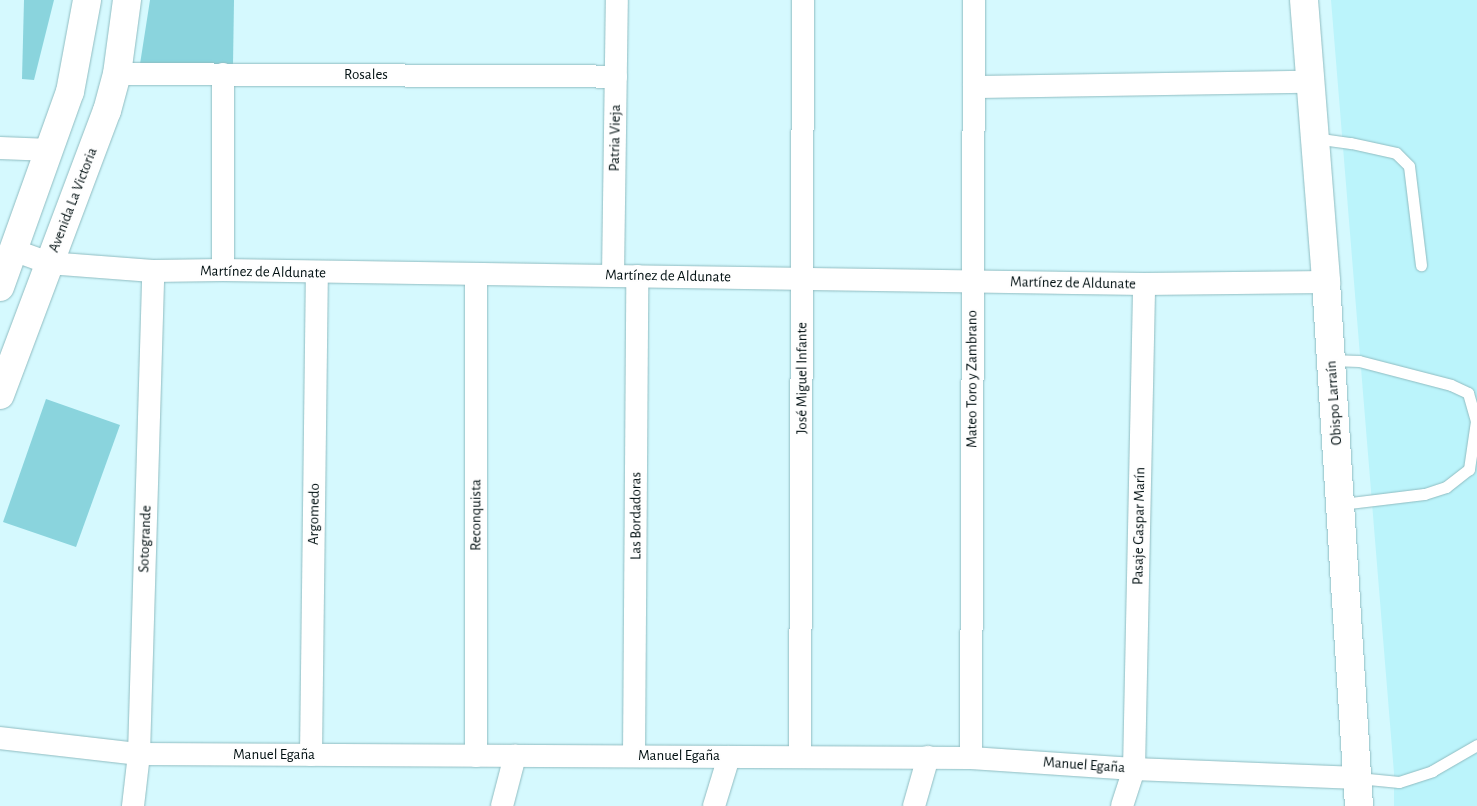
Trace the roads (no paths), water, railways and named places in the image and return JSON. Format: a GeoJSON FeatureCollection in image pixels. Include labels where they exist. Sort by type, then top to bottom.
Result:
{"type":"FeatureCollection","features":[{"type":"Feature","properties":{"kind":"street"},"geometry":{"type":"LineString","coordinates":[[0,286],[51,150],[75,72],[87,0]]}},
{"type":"Feature","properties":{"kind":"street","name":"Avenida La Victoria"},"geometry":{"type":"LineString","coordinates":[[0,395],[48,263],[107,111],[117,74],[127,0]]}},
{"type":"Feature","properties":{"kind":"street","name":"Patria Vieja"},"geometry":{"type":"LineString","coordinates":[[613,276],[617,0]]}},
{"type":"Feature","properties":{"kind":"street","name":"José Miguel Infante"},"geometry":{"type":"LineString","coordinates":[[800,757],[803,0]]}},
{"type":"Feature","properties":{"kind":"street","name":"Mateo Toro y Zambrano"},"geometry":{"type":"LineString","coordinates":[[970,758],[974,0]]}},
{"type":"Feature","properties":{"kind":"street","name":"Obispo Larraín"},"geometry":{"type":"LineString","coordinates":[[1304,0],[1326,282],[1359,806]]}},
{"type":"Feature","properties":{"kind":"street","name":"Rosales"},"geometry":{"type":"LineString","coordinates":[[117,74],[616,77]]}},
{"type":"Feature","properties":{"kind":"street"},"geometry":{"type":"LineString","coordinates":[[223,74],[223,270]]}},
{"type":"Feature","properties":{"kind":"street"},"geometry":{"type":"LineString","coordinates":[[974,87],[1310,82]]}},
{"type":"Feature","properties":{"kind":"street"},"geometry":{"type":"LineString","coordinates":[[0,148],[51,150]]}},
{"type":"Feature","properties":{"kind":"street","name":"Martínez de Aldunate"},"geometry":{"type":"LineString","coordinates":[[13,250],[48,263],[153,271],[223,270],[317,273],[1144,284],[1326,282]]}},
{"type":"Feature","properties":{"kind":"street","name":"Sotogrande"},"geometry":{"type":"LineString","coordinates":[[133,806],[139,754],[153,271]]}},
{"type":"Feature","properties":{"kind":"street","name":"Argomedo"},"geometry":{"type":"LineString","coordinates":[[311,755],[317,273]]}},
{"type":"Feature","properties":{"kind":"street","name":"Reconquista"},"geometry":{"type":"LineString","coordinates":[[476,274],[476,756]]}},
{"type":"Feature","properties":{"kind":"street","name":"Las Bordadoras"},"geometry":{"type":"LineString","coordinates":[[634,756],[637,276]]}},
{"type":"Feature","properties":{"kind":"street","name":"Pasaje Gaspar Marín"},"geometry":{"type":"LineString","coordinates":[[1122,806],[1134,769],[1144,284]]}},
{"type":"Feature","properties":{"kind":"street","name":"Manuel Egaña"},"geometry":{"type":"LineString","coordinates":[[0,738],[139,754],[928,757],[1134,769],[1358,778]]}},
{"type":"Feature","properties":{"kind":"street"},"geometry":{"type":"LineString","coordinates":[[502,806],[515,756]]}},
{"type":"Feature","properties":{"kind":"street"},"geometry":{"type":"LineString","coordinates":[[714,806],[729,757]]}},
{"type":"Feature","properties":{"kind":"street"},"geometry":{"type":"LineString","coordinates":[[914,806],[928,757]]}},
{"type":"Feature","properties":{"kind":"lane"},"geometry":{"type":"LineString","coordinates":[[1314,138],[1351,143],[1396,153],[1409,166],[1421,265]]}},
{"type":"Feature","properties":{"kind":"lane"},"geometry":{"type":"LineString","coordinates":[[1331,360],[1359,361],[1452,385],[1468,393],[1476,421],[1469,469],[1446,487],[1424,494],[1340,504]]}},
{"type":"Feature","properties":{"kind":"lane"},"geometry":{"type":"LineString","coordinates":[[1358,778],[1399,782],[1432,771],[1477,745]]}}]}
